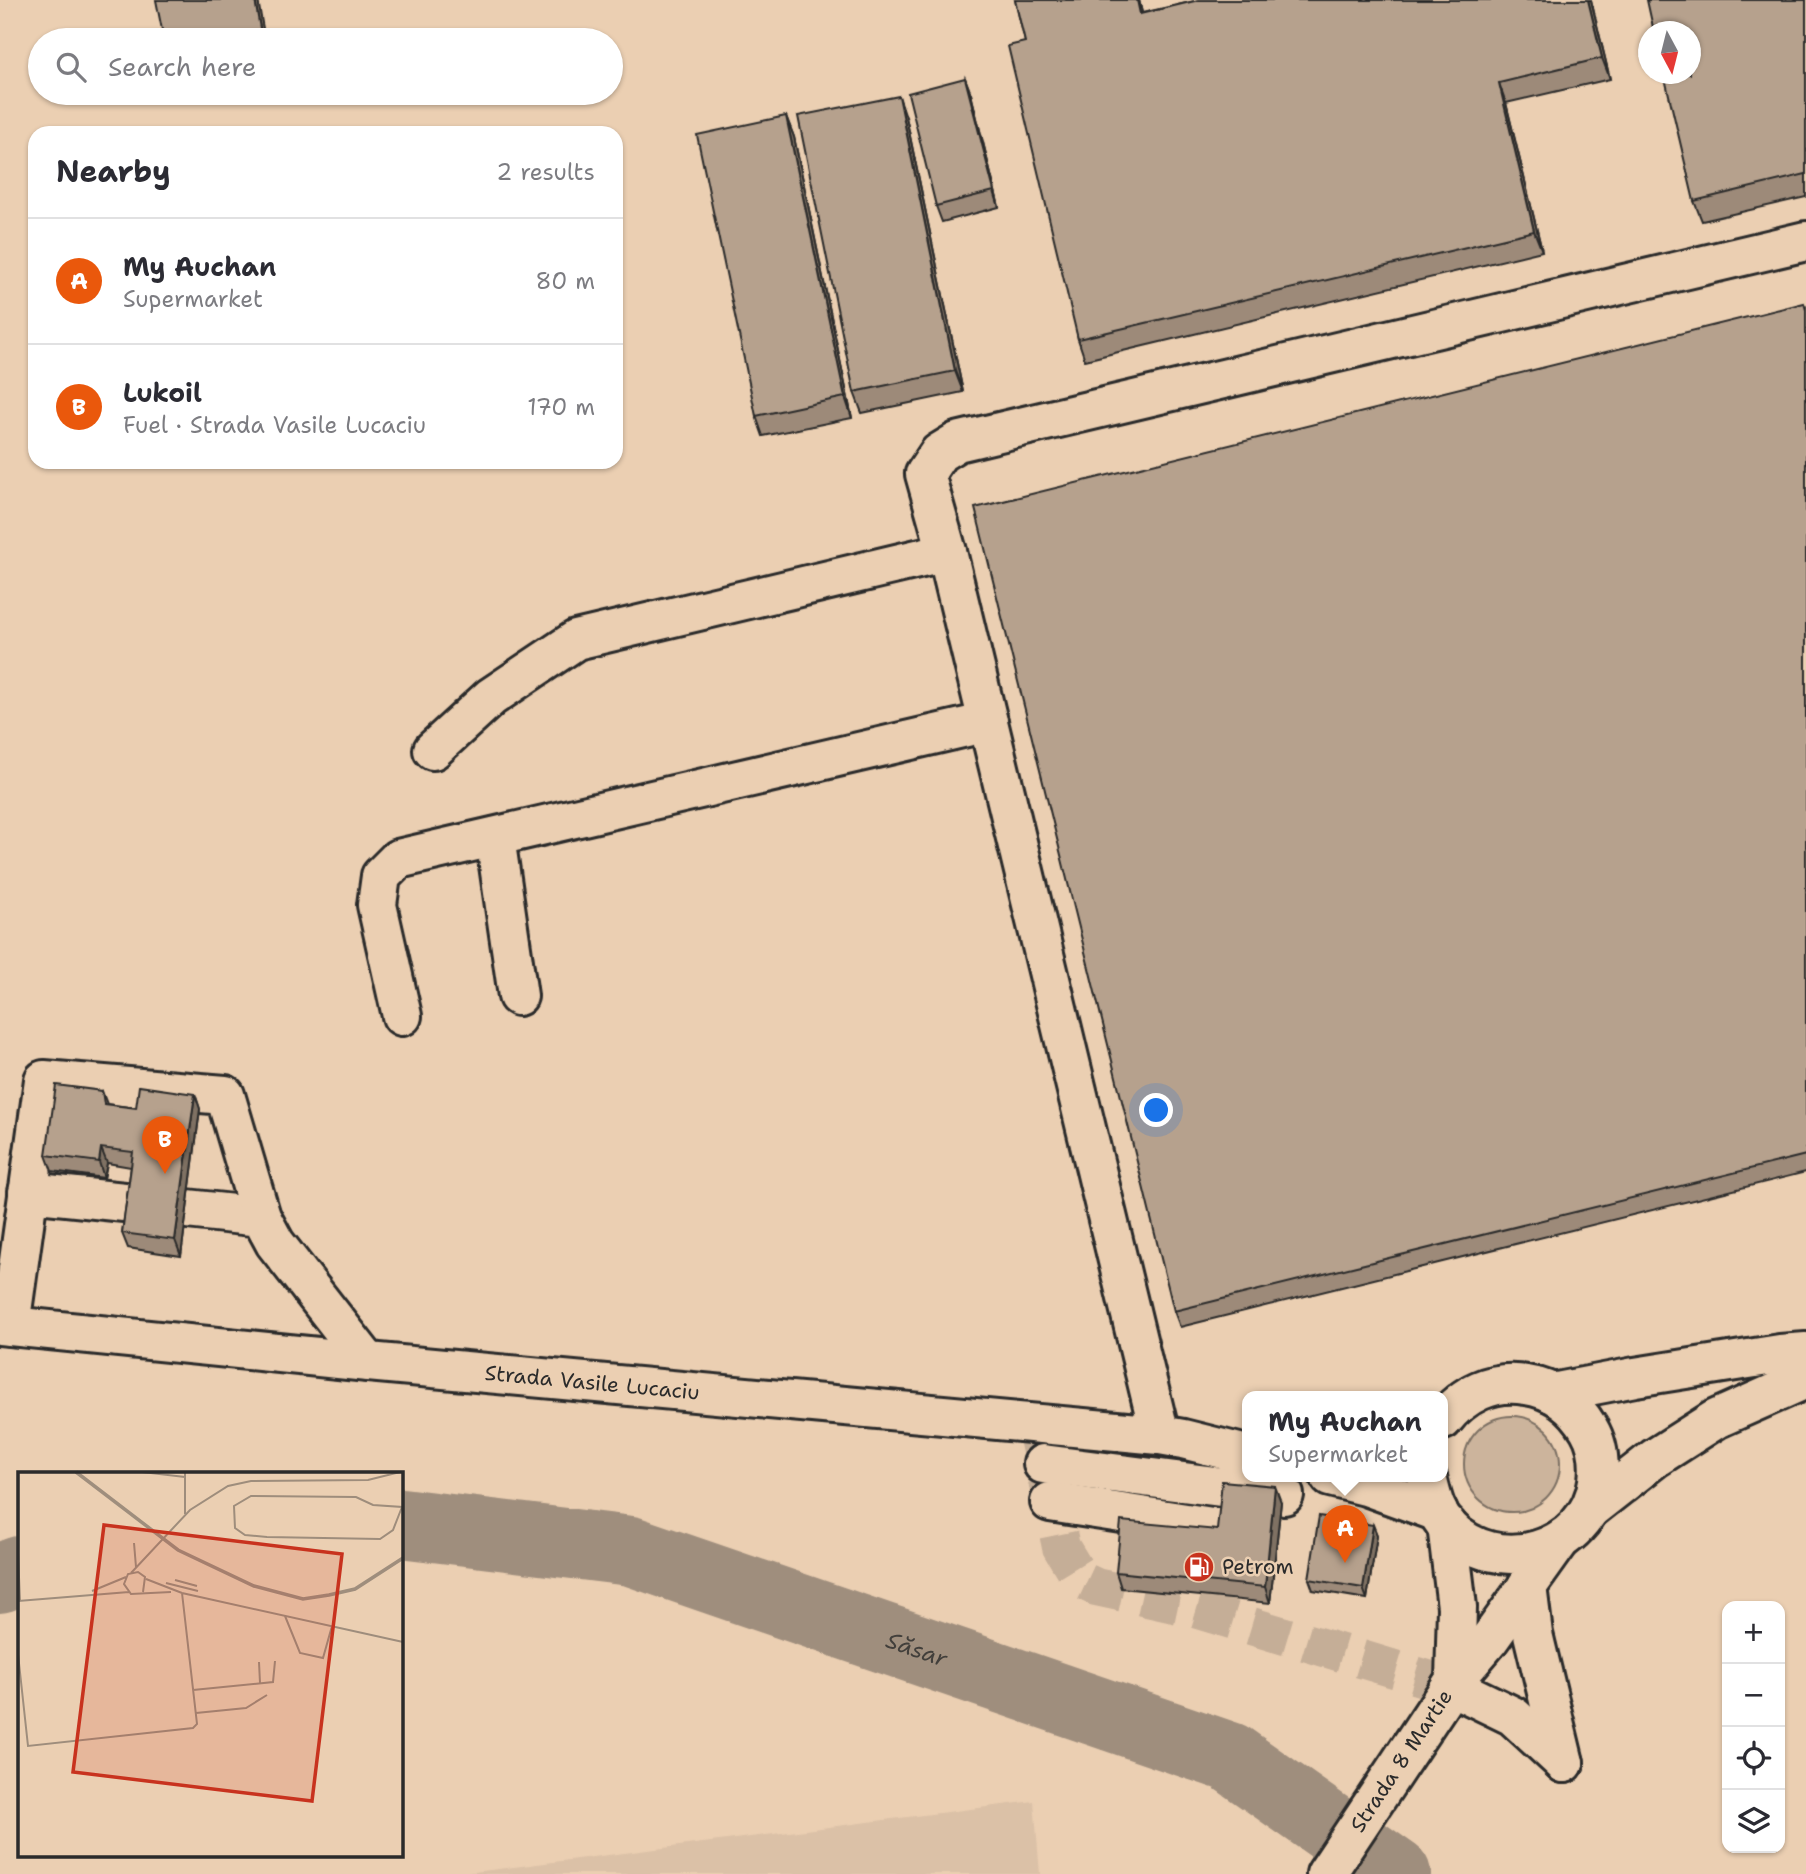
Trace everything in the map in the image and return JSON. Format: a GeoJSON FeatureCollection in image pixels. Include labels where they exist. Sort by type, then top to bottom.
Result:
{"type":"FeatureCollection","features":[{"type":"Feature","properties":{"kind":"main road"},"geometry":{"type":"LineString","coordinates":[[1172,1437],[925,474],[939,453],[957,442],[1806,241]]}},
{"type":"Feature","properties":{"kind":"main road"},"geometry":{"type":"LineString","coordinates":[[433,750],[491,697],[576,640],[947,552]]}},
{"type":"Feature","properties":{"kind":"main road"},"geometry":{"type":"LineString","coordinates":[[402,1016],[377,905],[382,876],[398,859],[988,722]]}},
{"type":"Feature","properties":{"kind":"main road"},"geometry":{"type":"LineString","coordinates":[[495,837],[518,996]]}},
{"type":"Feature","properties":{"kind":"main road"},"geometry":{"type":"LineString","coordinates":[[5,1325],[44,1080],[225,1095],[261,1217],[275,1243],[368,1362]]}},
{"type":"Feature","properties":{"kind":"main road"},"geometry":{"type":"LineString","coordinates":[[28,1192],[134,1203]]}},
{"type":"Feature","properties":{"kind":"main road"},"geometry":{"type":"LineString","coordinates":[[187,1209],[261,1217]]}},
{"type":"Feature","properties":{"kind":"main road","name":"Strada Vasile Lucaciu"},"geometry":{"type":"LineString","coordinates":[[5,1325],[368,1362],[1172,1437],[1242,1454]]}},
{"type":"Feature","properties":{"kind":"main road"},"geometry":{"type":"LineString","coordinates":[[1552,1392],[1687,1368],[1806,1352]]}},
{"type":"Feature","properties":{"kind":"main road"},"geometry":{"type":"LineString","coordinates":[[1590,1508],[1655,1458],[1716,1419],[1806,1379]]}},
{"type":"Feature","properties":{"kind":"main road"},"geometry":{"type":"LineString","coordinates":[[1448,1411],[1465,1397],[1499,1384],[1527,1385],[1552,1392],[1569,1403],[1582,1417],[1598,1452],[1597,1491],[1590,1508]]}},
{"type":"Feature","properties":{"kind":"main road","name":"Strada Vasile Lucaciu"},"geometry":{"type":"LineString","coordinates":[[1172,1437],[1242,1433]]}},
{"type":"Feature","properties":{"kind":"main road"},"geometry":{"type":"LineString","coordinates":[[1043,1464],[1293,1491]]}},
{"type":"Feature","properties":{"kind":"main road"},"geometry":{"type":"LineString","coordinates":[[1350,1482],[1437,1505],[1474,1546],[1507,1555],[1542,1550],[1559,1542]]}},
{"type":"Feature","properties":{"kind":"main road"},"geometry":{"type":"LineString","coordinates":[[1050,1502],[1225,1529]]}},
{"type":"Feature","properties":{"kind":"main road","name":"Strada 8 Martie"},"geometry":{"type":"LineString","coordinates":[[1437,1505],[1457,1607],[1446,1693]]}},
{"type":"Feature","properties":{"kind":"main road","name":"Strada 8 Martie"},"geometry":{"type":"LineString","coordinates":[[1325,1874],[1446,1693],[1489,1640],[1559,1542],[1578,1526],[1590,1508]]}},
{"type":"Feature","properties":{"kind":"main road"},"geometry":{"type":"LineString","coordinates":[[1446,1693],[1513,1716],[1564,1763],[1533,1633],[1528,1586]]}},
{"type":"Feature","properties":{"kind":"shaded area"},"geometry":{"type":"Polygon","coordinates":[[[1512,1416],[1530,1420],[1546,1430],[1556,1446],[1560,1464],[1556,1482],[1546,1498],[1530,1508],[1512,1512],[1494,1508],[1478,1498],[1468,1482],[1464,1464],[1468,1446],[1478,1430],[1494,1420],[1512,1416]]]}},
{"type":"Feature","properties":{"kind":"shaded area"},"geometry":{"type":"Polygon","coordinates":[[[1034,1801],[1040,1874],[458,1874],[1034,1801]]]}},
{"type":"Feature","properties":{"kind":"building"},"geometry":{"type":"Polygon","coordinates":[[[156,0],[255,0],[260,28],[162,28],[156,0]]]}},
{"type":"Feature","properties":{"kind":"building"},"geometry":{"type":"Polygon","coordinates":[[[1015,0],[1137,0],[1140,14],[1199,0],[1588,0],[1602,58],[1499,83],[1534,231],[1078,339],[1008,46],[1025,42],[1015,0]]]}},
{"type":"Feature","properties":{"kind":"building"},"geometry":{"type":"Polygon","coordinates":[[[1647,0],[1806,0],[1806,174],[1694,201],[1666,84],[1701,84],[1701,21],[1652,21],[1647,0]]]}},
{"type":"Feature","properties":{"kind":"building"},"geometry":{"type":"Polygon","coordinates":[[[965,78],[994,191],[936,206],[908,93],[965,78]]]}},
{"type":"Feature","properties":{"kind":"building"},"geometry":{"type":"Polygon","coordinates":[[[899,96],[955,371],[854,392],[798,116],[899,96]]]}},
{"type":"Feature","properties":{"kind":"building"},"geometry":{"type":"Polygon","coordinates":[[[786,116],[845,397],[756,416],[697,135],[786,116]]]}},
{"type":"Feature","properties":{"kind":"building"},"geometry":{"type":"Polygon","coordinates":[[[1804,303],[1806,1155],[1174,1311],[975,508],[1804,303]]]}},
{"type":"Feature","properties":{"kind":"building"},"geometry":{"type":"Polygon","coordinates":[[[56,1085],[102,1091],[104,1104],[136,1108],[139,1086],[195,1094],[175,1240],[122,1233],[133,1152],[101,1148],[99,1162],[46,1155],[56,1085]]]}},
{"type":"Feature","properties":{"kind":"building","name":"Petrom"},"geometry":{"type":"Polygon","coordinates":[[[1222,1481],[1275,1486],[1265,1587],[1116,1572],[1121,1521],[1217,1530],[1222,1481]]]}},
{"type":"Feature","properties":{"kind":"building"},"geometry":{"type":"Polygon","coordinates":[[[1319,1516],[1373,1525],[1363,1588],[1309,1579],[1319,1516]]]}},
{"type":"Feature","properties":{"kind":"waterway","name":"Săsar"},"geometry":{"type":"LineString","coordinates":[[402,1523],[631,1551],[1230,1757],[1396,1874]]}},
{"type":"Feature","properties":{"kind":"waterway","name":"Săsar"},"geometry":{"type":"LineString","coordinates":[[0,1578],[18,1571]]}},
{"type":"Feature","properties":{"kind":"tunnel"},"geometry":{"type":"LineString","coordinates":[[1035,1423],[1061,1547],[1081,1580],[1096,1587],[1188,1607],[1451,1686]]}},
{"type":"Feature","properties":{"kind":"place","name":"Lukoil"},"geometry":{"type":"Point","coordinates":[165,1174]}},
{"type":"Feature","properties":{"kind":"place","name":"My Auchan"},"geometry":{"type":"Point","coordinates":[1345,1563]}},
{"type":"Feature","properties":{"kind":"place","name":"Petrom"},"geometry":{"type":"Point","coordinates":[1199,1567]}}]}
